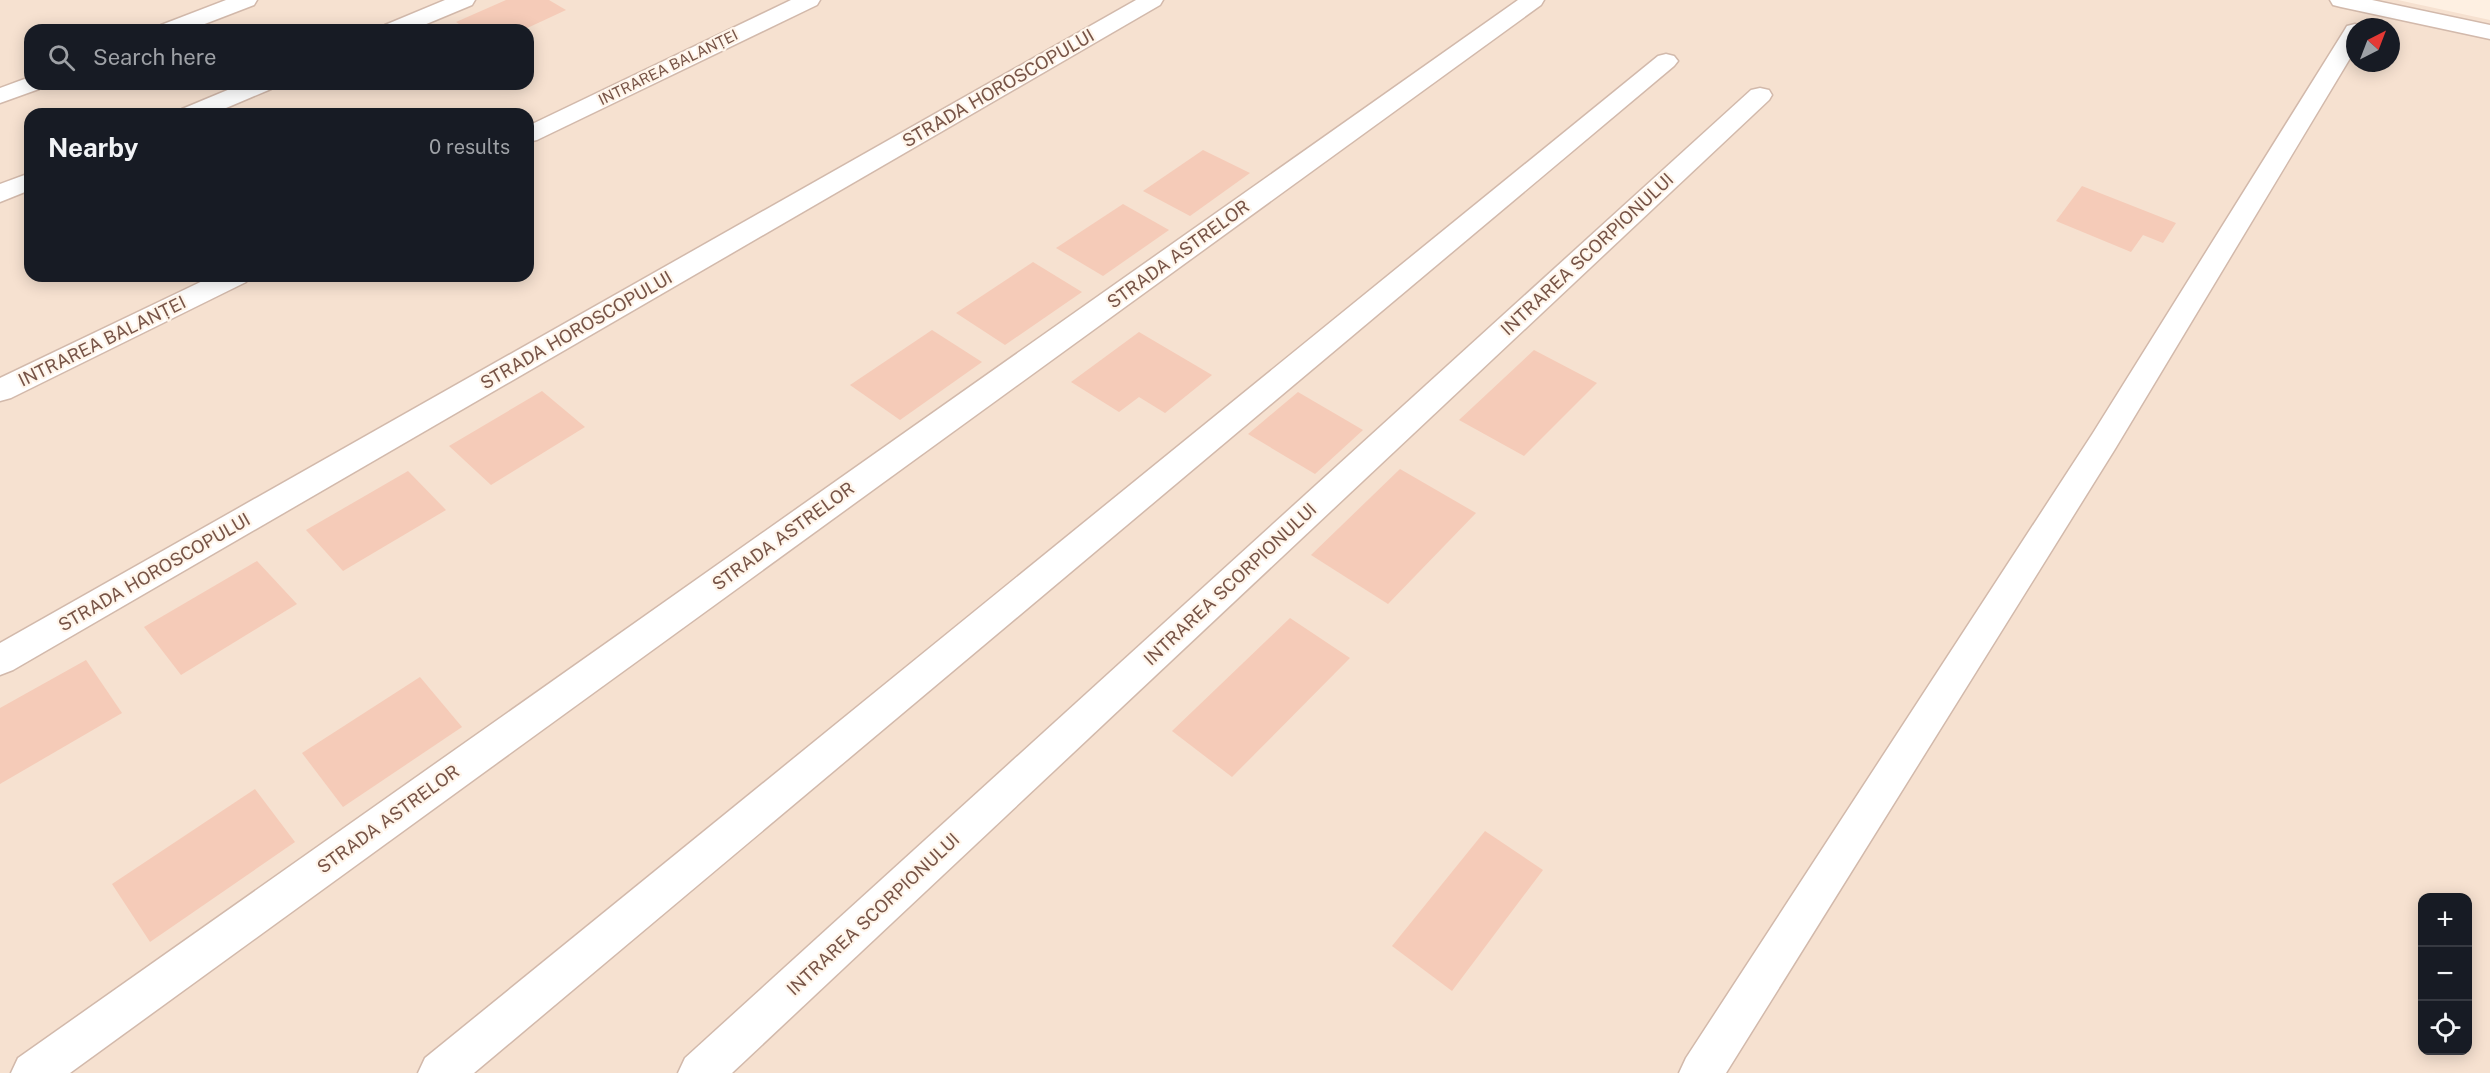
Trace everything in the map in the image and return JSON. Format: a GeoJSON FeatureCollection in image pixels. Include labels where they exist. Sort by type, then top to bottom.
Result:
{"type":"FeatureCollection","features":[{"type":"Feature","properties":{"kind":"street"},"geometry":{"type":"LineString","coordinates":[[184,24],[246,0]]}},
{"type":"Feature","properties":{"kind":"street"},"geometry":{"type":"LineString","coordinates":[[407,24],[464,0]]}},
{"type":"Feature","properties":{"kind":"street","name":"INTRAREA BALANȚEI"},"geometry":{"type":"LineString","coordinates":[[534,132],[809,0]]}},
{"type":"Feature","properties":{"kind":"street","name":"STRADA HOROSCOPULUI"},"geometry":{"type":"LineString","coordinates":[[0,660],[1152,0]]}},
{"type":"Feature","properties":{"kind":"street","name":"STRADA ASTRELOR"},"geometry":{"type":"LineString","coordinates":[[33,1073],[1533,0]]}},
{"type":"Feature","properties":{"kind":"street"},"geometry":{"type":"LineString","coordinates":[[2341,0],[2363,18]]}},
{"type":"Feature","properties":{"kind":"street"},"geometry":{"type":"LineString","coordinates":[[2400,22],[2490,32]]}},
{"type":"Feature","properties":{"kind":"street"},"geometry":{"type":"LineString","coordinates":[[1701,1073],[2104,441],[2346,46]]}},
{"type":"Feature","properties":{"kind":"street"},"geometry":{"type":"LineString","coordinates":[[440,1073],[1666,61]]}},
{"type":"Feature","properties":{"kind":"street"},"geometry":{"type":"LineString","coordinates":[[0,96],[24,87]]}},
{"type":"Feature","properties":{"kind":"street"},"geometry":{"type":"LineString","coordinates":[[205,108],[249,90]]}},
{"type":"Feature","properties":{"kind":"street","name":"INTRAREA SCORPIONULUI"},"geometry":{"type":"LineString","coordinates":[[700,1073],[1760,95]]}},
{"type":"Feature","properties":{"kind":"street"},"geometry":{"type":"LineString","coordinates":[[0,194],[24,184]]}},
{"type":"Feature","properties":{"kind":"street","name":"INTRAREA BALANȚEI"},"geometry":{"type":"LineString","coordinates":[[0,391],[224,282]]}},
{"type":"Feature","properties":{"kind":"shaded area"},"geometry":{"type":"Polygon","coordinates":[[[0,0],[2398,0],[2490,20],[2490,1073],[0,1073],[0,0]]]}},
{"type":"Feature","properties":{"kind":"building"},"geometry":{"type":"Polygon","coordinates":[[[506,0],[549,0],[566,10],[534,25],[459,24],[456,22],[506,0]]]}},
{"type":"Feature","properties":{"kind":"building"},"geometry":{"type":"Polygon","coordinates":[[[1203,150],[1250,173],[1190,216],[1143,191],[1203,150]]]}},
{"type":"Feature","properties":{"kind":"building"},"geometry":{"type":"Polygon","coordinates":[[[2082,186],[2176,223],[2163,243],[2143,235],[2131,252],[2056,221],[2082,186]]]}},
{"type":"Feature","properties":{"kind":"building"},"geometry":{"type":"Polygon","coordinates":[[[1123,204],[1169,230],[1103,276],[1056,248],[1123,204]]]}},
{"type":"Feature","properties":{"kind":"building"},"geometry":{"type":"Polygon","coordinates":[[[1033,262],[1082,292],[1005,345],[956,313],[1033,262]]]}},
{"type":"Feature","properties":{"kind":"building"},"geometry":{"type":"Polygon","coordinates":[[[932,330],[982,362],[900,420],[850,385],[932,330]]]}},
{"type":"Feature","properties":{"kind":"building"},"geometry":{"type":"Polygon","coordinates":[[[1139,332],[1212,375],[1165,413],[1139,397],[1119,412],[1071,382],[1139,332]]]}},
{"type":"Feature","properties":{"kind":"building"},"geometry":{"type":"Polygon","coordinates":[[[1534,350],[1597,383],[1524,456],[1459,420],[1534,350]]]}},
{"type":"Feature","properties":{"kind":"building"},"geometry":{"type":"Polygon","coordinates":[[[542,391],[585,427],[491,485],[449,446],[542,391]]]}},
{"type":"Feature","properties":{"kind":"building"},"geometry":{"type":"Polygon","coordinates":[[[1298,392],[1363,430],[1315,474],[1248,434],[1298,392]]]}},
{"type":"Feature","properties":{"kind":"building"},"geometry":{"type":"Polygon","coordinates":[[[1400,469],[1476,513],[1388,604],[1311,555],[1400,469]]]}},
{"type":"Feature","properties":{"kind":"building"},"geometry":{"type":"Polygon","coordinates":[[[408,471],[446,510],[343,571],[306,530],[408,471]]]}},
{"type":"Feature","properties":{"kind":"building"},"geometry":{"type":"Polygon","coordinates":[[[257,561],[297,604],[181,675],[144,627],[257,561]]]}},
{"type":"Feature","properties":{"kind":"building"},"geometry":{"type":"Polygon","coordinates":[[[1290,618],[1350,658],[1232,777],[1172,731],[1290,618]]]}},
{"type":"Feature","properties":{"kind":"building"},"geometry":{"type":"Polygon","coordinates":[[[86,660],[122,713],[0,784],[0,708],[86,660]]]}},
{"type":"Feature","properties":{"kind":"building"},"geometry":{"type":"Polygon","coordinates":[[[420,677],[462,727],[343,807],[302,753],[420,677]]]}},
{"type":"Feature","properties":{"kind":"building"},"geometry":{"type":"Polygon","coordinates":[[[255,789],[295,842],[150,942],[112,884],[255,789]]]}},
{"type":"Feature","properties":{"kind":"building"},"geometry":{"type":"Polygon","coordinates":[[[1485,831],[1543,870],[1452,991],[1392,946],[1485,831]]]}}]}
